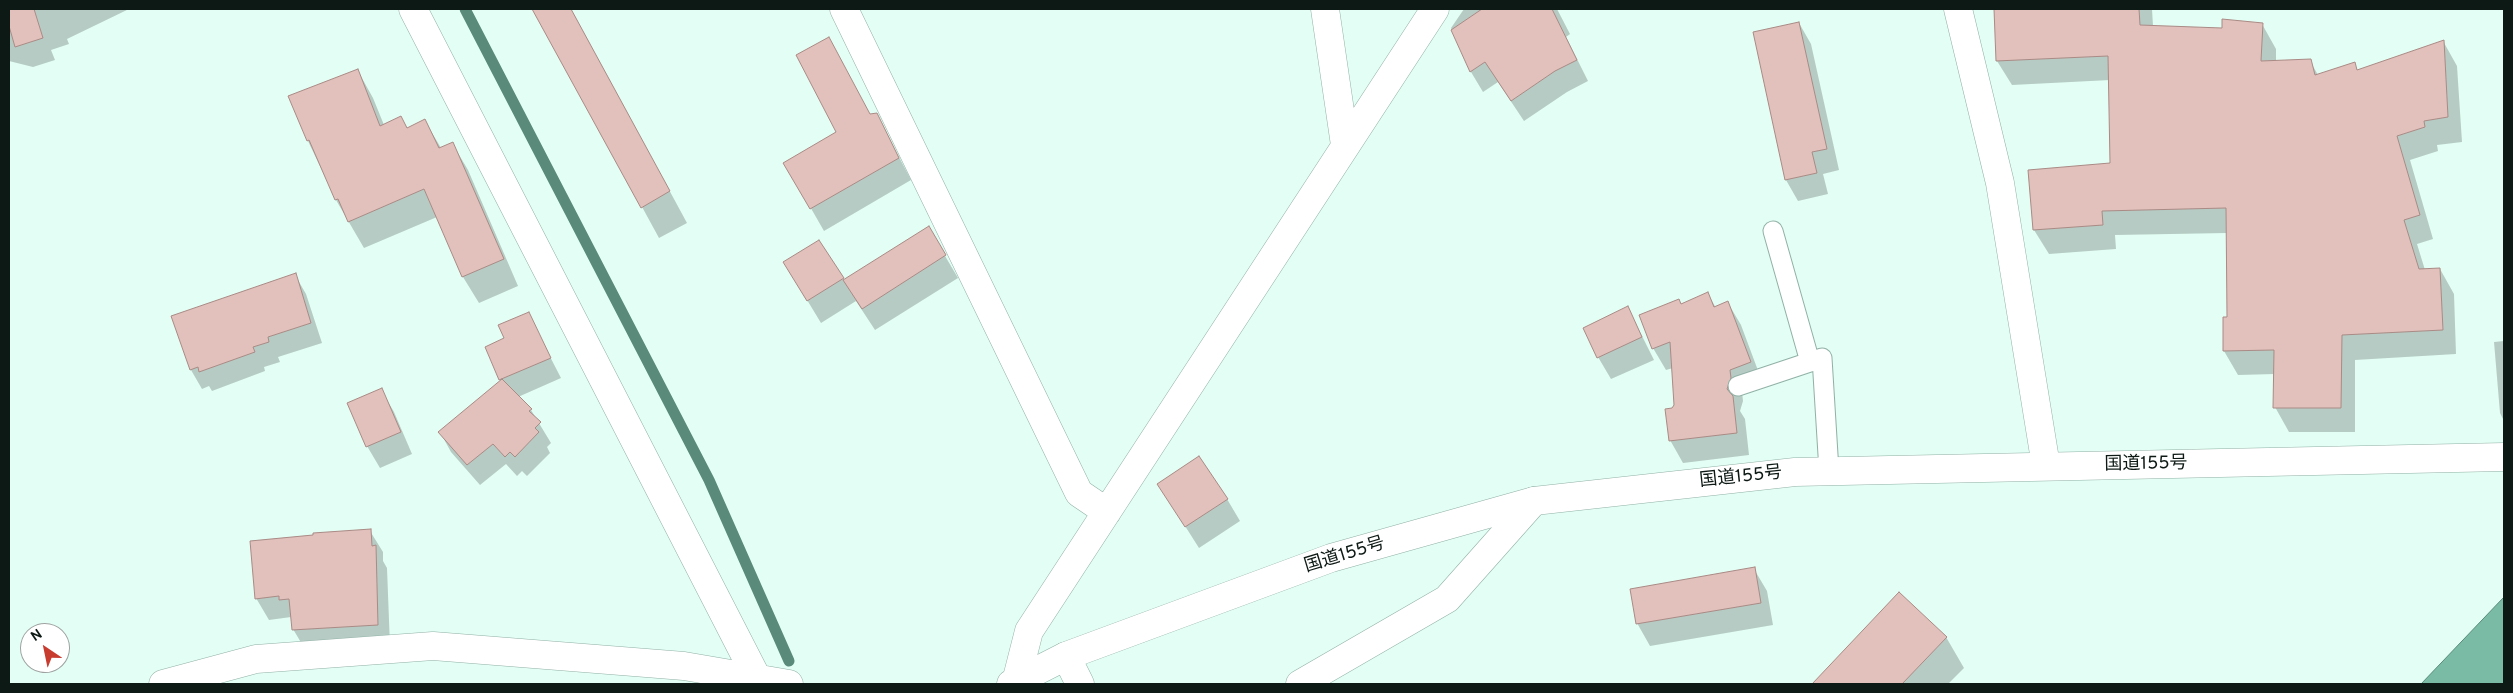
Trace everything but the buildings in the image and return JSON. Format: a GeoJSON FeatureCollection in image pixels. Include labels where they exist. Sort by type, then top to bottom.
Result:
{"type":"FeatureCollection","features":[{"type":"Feature","properties":{"kind":"main road"},"geometry":{"type":"LineString","coordinates":[[413,9],[758,682]]}},
{"type":"Feature","properties":{"kind":"main road"},"geometry":{"type":"LineString","coordinates":[[844,9],[1079,493],[1107,512]]}},
{"type":"Feature","properties":{"kind":"main road"},"geometry":{"type":"LineString","coordinates":[[1324,9],[1346,146]]}},
{"type":"Feature","properties":{"kind":"main road"},"geometry":{"type":"LineString","coordinates":[[1013,683],[1029,631],[1436,9]]}},
{"type":"Feature","properties":{"kind":"main road"},"geometry":{"type":"LineString","coordinates":[[1958,9],[2000,183],[2046,466]]}},
{"type":"Feature","properties":{"kind":"main road","name":"国道155号"},"geometry":{"type":"LineString","coordinates":[[1013,683],[1066,656],[1331,558],[1534,501],[1786,473],[1829,471],[2504,458]]}},
{"type":"Feature","properties":{"kind":"main road"},"geometry":{"type":"LineString","coordinates":[[1300,684],[1447,599],[1534,501]]}},
{"type":"Feature","properties":{"kind":"main road"},"geometry":{"type":"LineString","coordinates":[[163,684],[256,659],[433,646],[684,666],[758,682],[789,684]]}},
{"type":"Feature","properties":{"kind":"main road"},"geometry":{"type":"LineString","coordinates":[[1066,656],[1080,684]]}},
{"type":"Feature","properties":{"kind":"lane"},"geometry":{"type":"LineString","coordinates":[[1774,231],[1810,362]]}},
{"type":"Feature","properties":{"kind":"lane"},"geometry":{"type":"LineString","coordinates":[[1738,386],[1822,358],[1829,471]]}},
{"type":"Feature","properties":{"kind":"shaded area"},"geometry":{"type":"Polygon","coordinates":[[[2504,597],[2504,684],[2421,684],[2504,597]]]}},
{"type":"Feature","properties":{"kind":"waterway"},"geometry":{"type":"LineString","coordinates":[[465,9],[709,480],[789,661]]}}]}
